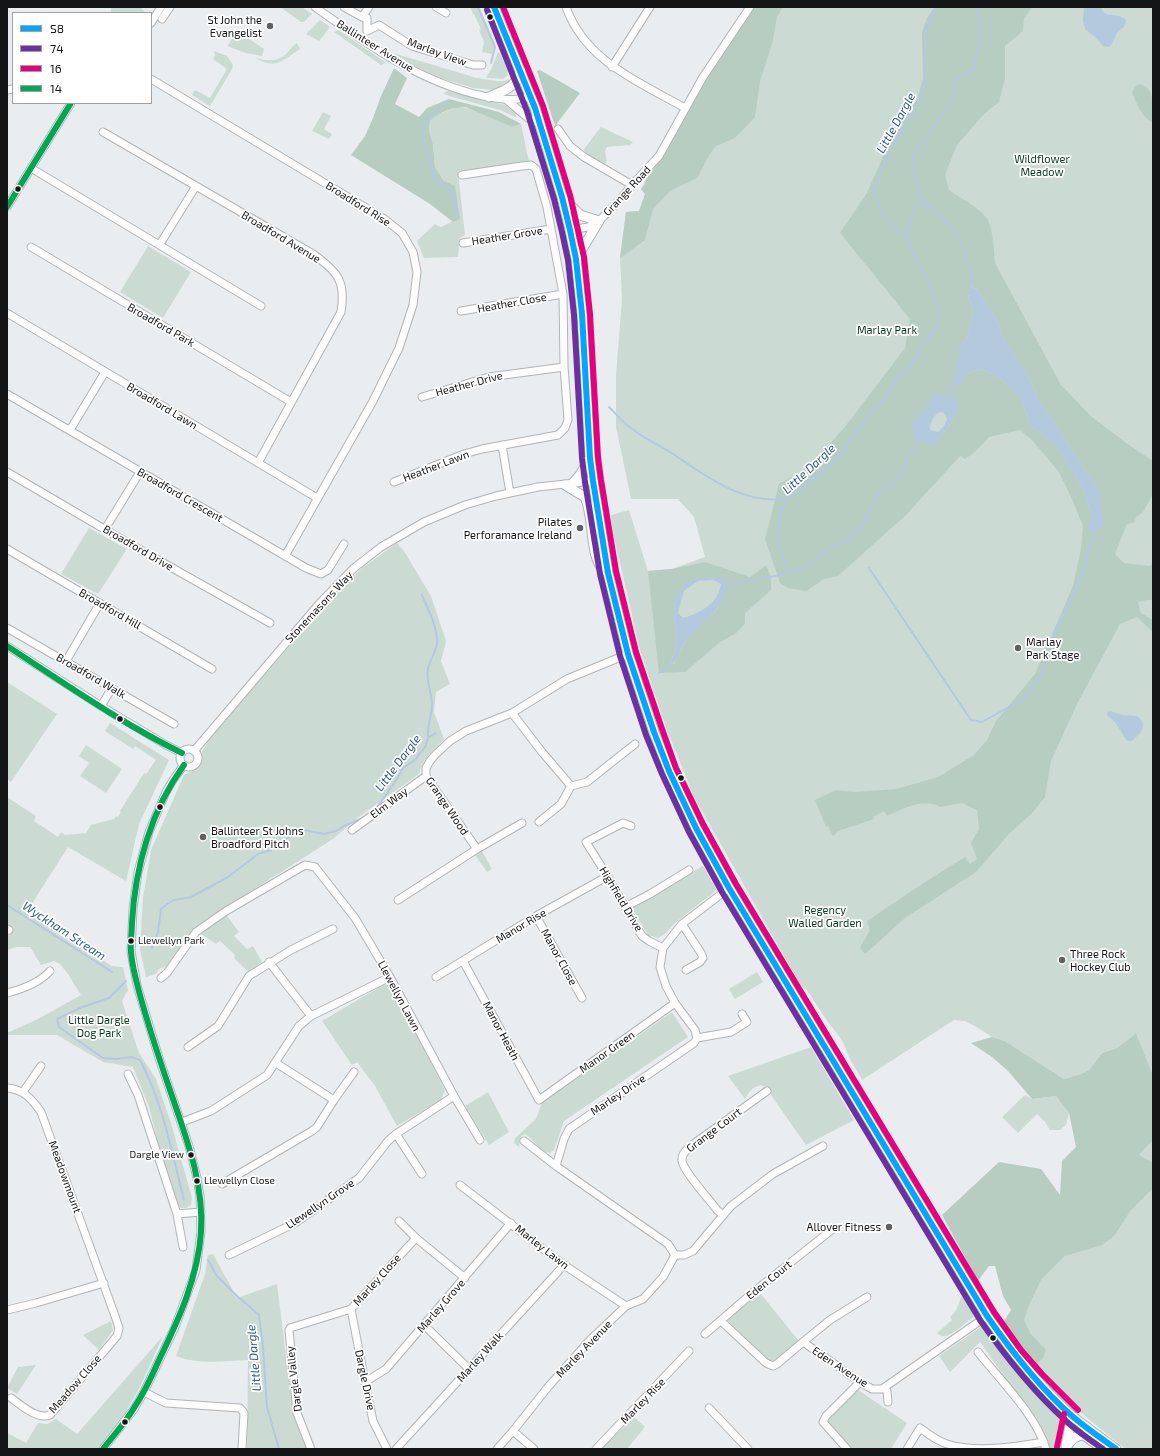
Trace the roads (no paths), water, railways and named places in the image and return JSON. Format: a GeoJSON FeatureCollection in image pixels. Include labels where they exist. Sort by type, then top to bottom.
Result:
{"type":"FeatureCollection","features":[{"type":"Feature","properties":{"kind":"main road"},"geometry":{"type":"LineString","coordinates":[[494,7],[531,96],[562,197],[570,230],[576,259],[582,314],[590,458],[608,573],[628,654],[654,732],[669,770],[696,828],[729,888],[987,1316],[1015,1354],[1036,1379],[1072,1416],[1116,1449]]}},
{"type":"Feature","properties":{"kind":"main road"},"geometry":{"type":"LineString","coordinates":[[489,97],[510,89],[515,84],[521,71]]}},
{"type":"Feature","properties":{"kind":"main road"},"geometry":{"type":"LineString","coordinates":[[562,197],[580,215],[599,221],[576,259]]}},
{"type":"Feature","properties":{"kind":"main road"},"geometry":{"type":"LineString","coordinates":[[590,458],[580,475],[568,484],[585,497],[596,552],[600,564],[608,573]]}},
{"type":"Feature","properties":{"kind":"main road"},"geometry":{"type":"LineString","coordinates":[[1065,1449],[1072,1416]]}},
{"type":"Feature","properties":{"kind":"main road"},"geometry":{"type":"LineString","coordinates":[[1065,1449],[1071,1440],[1081,1435],[1084,1435],[1103,1449]]}},
{"type":"Feature","properties":{"kind":"street","name":"Ballinteer Avenue"},"geometry":{"type":"LineString","coordinates":[[315,7],[396,62],[430,79],[464,91],[489,97],[519,100],[531,96]]}},
{"type":"Feature","properties":{"kind":"street"},"geometry":{"type":"LineString","coordinates":[[344,7],[366,18],[368,31],[362,39]]}},
{"type":"Feature","properties":{"kind":"street"},"geometry":{"type":"LineString","coordinates":[[362,17],[369,7]]}},
{"type":"Feature","properties":{"kind":"street"},"geometry":{"type":"LineString","coordinates":[[436,7],[446,13]]}},
{"type":"Feature","properties":{"kind":"street"},"geometry":{"type":"LineString","coordinates":[[566,7],[571,19],[583,39],[591,49],[612,67],[685,108]]}},
{"type":"Feature","properties":{"kind":"street"},"geometry":{"type":"LineString","coordinates":[[612,67],[650,7]]}},
{"type":"Feature","properties":{"kind":"street","name":"Grange Road"},"geometry":{"type":"LineString","coordinates":[[570,230],[588,227],[599,221],[659,156],[703,77],[750,7]]}},
{"type":"Feature","properties":{"kind":"street"},"geometry":{"type":"LineString","coordinates":[[152,22],[163,10]]}},
{"type":"Feature","properties":{"kind":"street","name":"Marlay View"},"geometry":{"type":"LineString","coordinates":[[368,31],[379,24],[412,46],[473,65],[482,65]]}},
{"type":"Feature","properties":{"kind":"street","name":"Broadford Rise"},"geometry":{"type":"LineString","coordinates":[[152,80],[383,218],[402,233],[413,252],[417,272],[413,305],[399,348],[373,401],[285,556]]}},
{"type":"Feature","properties":{"kind":"street"},"geometry":{"type":"LineString","coordinates":[[507,100],[528,118],[539,123]]}},
{"type":"Feature","properties":{"kind":"street"},"geometry":{"type":"LineString","coordinates":[[7,207],[69,104]]}},
{"type":"Feature","properties":{"kind":"street"},"geometry":{"type":"LineString","coordinates":[[558,129],[570,146],[584,157],[632,185]]}},
{"type":"Feature","properties":{"kind":"street","name":"Broadford Avenue"},"geometry":{"type":"LineString","coordinates":[[103,132],[313,254],[330,266],[340,280],[344,297],[341,312],[258,463]]}},
{"type":"Feature","properties":{"kind":"street"},"geometry":{"type":"LineString","coordinates":[[462,176],[531,165],[536,169],[551,229],[563,294],[564,367]]}},
{"type":"Feature","properties":{"kind":"street"},"geometry":{"type":"LineString","coordinates":[[31,168],[160,244],[261,306]]}},
{"type":"Feature","properties":{"kind":"street"},"geometry":{"type":"LineString","coordinates":[[160,244],[196,186]]}},
{"type":"Feature","properties":{"kind":"street","name":"Heather Grove"},"geometry":{"type":"LineString","coordinates":[[463,243],[551,229]]}},
{"type":"Feature","properties":{"kind":"street","name":"Broadford Park"},"geometry":{"type":"LineString","coordinates":[[31,247],[291,402]]}},
{"type":"Feature","properties":{"kind":"street","name":"Heather Close"},"geometry":{"type":"LineString","coordinates":[[461,311],[563,294]]}},
{"type":"Feature","properties":{"kind":"street","name":"Broadford Lawn"},"geometry":{"type":"LineString","coordinates":[[7,313],[317,498]]}},
{"type":"Feature","properties":{"kind":"street","name":"Heather Drive"},"geometry":{"type":"LineString","coordinates":[[422,397],[488,377],[564,367]]}},
{"type":"Feature","properties":{"kind":"street","name":"Heather Lawn"},"geometry":{"type":"LineString","coordinates":[[394,482],[456,456],[482,449],[558,435],[565,428],[568,420],[564,367]]}},
{"type":"Feature","properties":{"kind":"street"},"geometry":{"type":"LineString","coordinates":[[70,430],[105,372]]}},
{"type":"Feature","properties":{"kind":"street","name":"Broadford Crescent"},"geometry":{"type":"LineString","coordinates":[[7,394],[306,568],[321,574],[328,570],[344,544]]}},
{"type":"Feature","properties":{"kind":"street"},"geometry":{"type":"LineString","coordinates":[[502,445],[510,493]]}},
{"type":"Feature","properties":{"kind":"street","name":"Broadford Drive"},"geometry":{"type":"LineString","coordinates":[[7,472],[270,623]]}},
{"type":"Feature","properties":{"kind":"street"},"geometry":{"type":"LineString","coordinates":[[105,529],[140,472]]}},
{"type":"Feature","properties":{"kind":"street","name":"Stonemasons Way"},"geometry":{"type":"LineString","coordinates":[[194,751],[315,609],[354,568],[387,543],[424,522],[465,505],[538,487],[593,481]]}},
{"type":"Feature","properties":{"kind":"street","name":"Broadford Hill"},"geometry":{"type":"LineString","coordinates":[[7,549],[212,669]]}},
{"type":"Feature","properties":{"kind":"street"},"geometry":{"type":"LineString","coordinates":[[66,661],[100,604]]}},
{"type":"Feature","properties":{"kind":"street","name":"Broadford Walk"},"geometry":{"type":"LineString","coordinates":[[7,628],[174,724]]}},
{"type":"Feature","properties":{"kind":"street"},"geometry":{"type":"LineString","coordinates":[[7,646],[101,706],[182,753]]}},
{"type":"Feature","properties":{"kind":"street","name":"Grange Wood"},"geometry":{"type":"LineString","coordinates":[[477,849],[426,776],[426,768],[430,760],[450,741],[466,731],[512,713],[567,680],[628,654]]}},
{"type":"Feature","properties":{"kind":"street"},"geometry":{"type":"LineString","coordinates":[[101,706],[112,688]]}},
{"type":"Feature","properties":{"kind":"street"},"geometry":{"type":"LineString","coordinates":[[512,713],[571,786]]}},
{"type":"Feature","properties":{"kind":"street"},"geometry":{"type":"LineString","coordinates":[[539,822],[561,804],[571,786],[587,782],[635,744]]}},
{"type":"Feature","properties":{"kind":"street"},"geometry":{"type":"LineString","coordinates":[[186,750],[194,751],[198,758],[196,763],[189,767],[184,765],[180,758],[182,753],[186,750]]}},
{"type":"Feature","properties":{"kind":"street"},"geometry":{"type":"LineString","coordinates":[[103,1449],[134,1409],[144,1392],[174,1327],[196,1270],[201,1231],[201,1212],[197,1178],[182,1122],[159,1058],[137,985],[131,951],[132,913],[138,872],[149,832],[166,792],[184,765]]}},
{"type":"Feature","properties":{"kind":"street","name":"Elm Way"},"geometry":{"type":"LineString","coordinates":[[352,830],[426,776]]}},
{"type":"Feature","properties":{"kind":"street"},"geometry":{"type":"LineString","coordinates":[[398,900],[477,849],[522,823]]}},
{"type":"Feature","properties":{"kind":"street","name":"Highfield Drive"},"geometry":{"type":"LineString","coordinates":[[631,826],[623,823],[586,842],[608,876],[642,936],[649,942],[663,948]]}},
{"type":"Feature","properties":{"kind":"street","name":"Llewellyn Lawn"},"geometry":{"type":"LineString","coordinates":[[161,978],[167,973],[196,932],[226,911],[305,865],[315,867],[355,918],[390,977],[454,1096],[480,1140]]}},
{"type":"Feature","properties":{"kind":"street"},"geometry":{"type":"LineString","coordinates":[[625,907],[650,894],[689,870]]}},
{"type":"Feature","properties":{"kind":"street","name":"Manor Rise"},"geometry":{"type":"LineString","coordinates":[[436,977],[536,916],[608,876]]}},
{"type":"Feature","properties":{"kind":"street"},"geometry":{"type":"LineString","coordinates":[[729,888],[682,924],[663,948],[660,967],[666,986],[675,1003],[695,1030],[697,1038],[731,1032],[747,1022],[742,1014]]}},
{"type":"Feature","properties":{"kind":"street","name":"Manor Close"},"geometry":{"type":"LineString","coordinates":[[536,916],[582,998]]}},
{"type":"Feature","properties":{"kind":"street"},"geometry":{"type":"LineString","coordinates":[[682,924],[703,958],[700,962],[686,970]]}},
{"type":"Feature","properties":{"kind":"street"},"geometry":{"type":"LineString","coordinates":[[188,1047],[218,1026],[249,976],[269,962],[333,929]]}},
{"type":"Feature","properties":{"kind":"street","name":"Manor Heath"},"geometry":{"type":"LineString","coordinates":[[463,961],[539,1100]]}},
{"type":"Feature","properties":{"kind":"street"},"geometry":{"type":"LineString","coordinates":[[269,962],[311,1016]]}},
{"type":"Feature","properties":{"kind":"street"},"geometry":{"type":"LineString","coordinates":[[7,993],[30,985],[44,978],[50,971]]}},
{"type":"Feature","properties":{"kind":"street"},"geometry":{"type":"LineString","coordinates":[[182,1122],[211,1112],[267,1075],[300,1026],[311,1016],[390,977]]}},
{"type":"Feature","properties":{"kind":"street","name":"Manor Green"},"geometry":{"type":"LineString","coordinates":[[539,1100],[675,1003]]}},
{"type":"Feature","properties":{"kind":"street","name":"Marley Drive"},"geometry":{"type":"LineString","coordinates":[[556,1166],[564,1139],[569,1129],[694,1043],[697,1038]]}},
{"type":"Feature","properties":{"kind":"street"},"geometry":{"type":"LineString","coordinates":[[276,1063],[334,1100]]}},
{"type":"Feature","properties":{"kind":"street"},"geometry":{"type":"LineString","coordinates":[[7,1088],[23,1092],[41,1066]]}},
{"type":"Feature","properties":{"kind":"street"},"geometry":{"type":"LineString","coordinates":[[222,1184],[317,1127],[354,1072]]}},
{"type":"Feature","properties":{"kind":"street"},"geometry":{"type":"LineString","coordinates":[[128,1074],[138,1095],[177,1214],[183,1247]]}},
{"type":"Feature","properties":{"kind":"street","name":"Grange Court"},"geometry":{"type":"LineString","coordinates":[[723,1215],[717,1210],[686,1169],[682,1160],[684,1152],[768,1091]]}},
{"type":"Feature","properties":{"kind":"street","name":"Meadowmount"},"geometry":{"type":"LineString","coordinates":[[23,1092],[33,1101],[41,1112],[116,1316]]}},
{"type":"Feature","properties":{"kind":"street","name":"Llewellyn Grove"},"geometry":{"type":"LineString","coordinates":[[229,1255],[296,1223],[359,1178],[388,1141],[396,1134],[454,1096]]}},
{"type":"Feature","properties":{"kind":"street"},"geometry":{"type":"LineString","coordinates":[[396,1134],[422,1174]]}},
{"type":"Feature","properties":{"kind":"street"},"geometry":{"type":"LineString","coordinates":[[524,1141],[556,1166],[668,1244],[675,1255],[684,1255],[693,1251],[731,1206],[774,1174],[823,1146]]}},
{"type":"Feature","properties":{"kind":"street","name":"Marley Lawn"},"geometry":{"type":"LineString","coordinates":[[460,1185],[564,1265],[626,1306]]}},
{"type":"Feature","properties":{"kind":"street"},"geometry":{"type":"LineString","coordinates":[[177,1214],[201,1212]]}},
{"type":"Feature","properties":{"kind":"street"},"geometry":{"type":"LineString","coordinates":[[399,1221],[416,1238],[465,1278]]}},
{"type":"Feature","properties":{"kind":"street","name":"Marley Grove"},"geometry":{"type":"LineString","coordinates":[[364,1382],[386,1369],[511,1223]]}},
{"type":"Feature","properties":{"kind":"street","name":"Eden Court"},"geometry":{"type":"LineString","coordinates":[[705,1334],[756,1290],[834,1228]]}},
{"type":"Feature","properties":{"kind":"street","name":"Marley Close"},"geometry":{"type":"LineString","coordinates":[[289,1330],[290,1328],[351,1309],[416,1238]]}},
{"type":"Feature","properties":{"kind":"street","name":"Marley Avenue"},"geometry":{"type":"LineString","coordinates":[[497,1449],[513,1432],[548,1387],[590,1340],[626,1306],[643,1299],[663,1277],[675,1255]]}},
{"type":"Feature","properties":{"kind":"street","name":"Marley Walk"},"geometry":{"type":"LineString","coordinates":[[396,1449],[564,1265]]}},
{"type":"Feature","properties":{"kind":"street"},"geometry":{"type":"LineString","coordinates":[[7,1310],[104,1283]]}},
{"type":"Feature","properties":{"kind":"street"},"geometry":{"type":"LineString","coordinates":[[802,1342],[830,1320],[867,1297]]}},
{"type":"Feature","properties":{"kind":"street","name":"Dargle Drive"},"geometry":{"type":"LineString","coordinates":[[351,1309],[364,1382],[373,1421],[387,1449]]}},
{"type":"Feature","properties":{"kind":"street","name":"Meadow Close"},"geometry":{"type":"LineString","coordinates":[[10,1398],[38,1416],[45,1417],[50,1415],[117,1336],[119,1328],[116,1316]]}},
{"type":"Feature","properties":{"kind":"street"},"geometry":{"type":"LineString","coordinates":[[888,1402],[887,1391],[883,1388],[987,1316]]}},
{"type":"Feature","properties":{"kind":"street","name":"Eden Avenue"},"geometry":{"type":"LineString","coordinates":[[721,1321],[766,1363],[773,1366],[802,1342],[860,1382],[872,1388],[883,1388]]}},
{"type":"Feature","properties":{"kind":"street"},"geometry":{"type":"LineString","coordinates":[[424,1325],[470,1369]]}},
{"type":"Feature","properties":{"kind":"street","name":"Dargle Valley"},"geometry":{"type":"LineString","coordinates":[[289,1330],[297,1413],[311,1449]]}},
{"type":"Feature","properties":{"kind":"street","name":"Marley Rise"},"geometry":{"type":"LineString","coordinates":[[596,1449],[689,1351]]}},
{"type":"Feature","properties":{"kind":"street"},"geometry":{"type":"LineString","coordinates":[[907,1449],[920,1428],[946,1444],[958,1446],[979,1448],[1045,1446],[1032,1420],[978,1352]]}},
{"type":"Feature","properties":{"kind":"street"},"geometry":{"type":"LineString","coordinates":[[847,1449],[823,1422],[826,1416],[860,1382]]}},
{"type":"Feature","properties":{"kind":"street"},"geometry":{"type":"LineString","coordinates":[[144,1392],[166,1404],[240,1408],[244,1412],[242,1449]]}},
{"type":"Feature","properties":{"kind":"street"},"geometry":{"type":"LineString","coordinates":[[709,1408],[748,1449]]}},
{"type":"Feature","properties":{"kind":"street"},"geometry":{"type":"LineString","coordinates":[[513,1432],[534,1449]]}},
{"type":"Feature","properties":{"kind":"water"},"geometry":{"type":"Polygon","coordinates":[[[1084,7],[1101,7],[1105,13],[1123,17],[1126,20],[1126,23],[1117,33],[1109,47],[1103,46],[1085,29],[1083,20],[1084,7]]]}},
{"type":"Feature","properties":{"kind":"water"},"geometry":{"type":"Polygon","coordinates":[[[971,287],[978,290],[998,323],[1004,339],[1032,384],[1037,397],[1099,491],[1104,526],[1094,531],[1088,530],[1091,514],[1086,495],[1072,470],[1056,446],[1030,425],[1022,401],[1001,379],[981,369],[970,372],[958,385],[954,381],[960,345],[967,340],[973,311],[968,296],[971,287]]]}},
{"type":"Feature","properties":{"kind":"water"},"geometry":{"type":"Polygon","coordinates":[[[936,394],[949,395],[958,401],[958,413],[943,434],[932,446],[918,441],[911,427],[936,394]],[[943,412],[937,413],[931,423],[930,430],[938,432],[944,426],[947,419],[943,412]]]}},
{"type":"Feature","properties":{"kind":"water"},"geometry":{"type":"Polygon","coordinates":[[[709,577],[722,579],[729,585],[724,598],[716,610],[685,642],[677,658],[670,666],[675,649],[677,633],[674,620],[675,598],[684,585],[696,579],[709,577]],[[713,580],[698,581],[684,591],[678,613],[683,618],[693,615],[708,606],[716,598],[721,584],[713,580]]]}},
{"type":"Feature","properties":{"kind":"water"},"geometry":{"type":"Polygon","coordinates":[[[1110,711],[1122,715],[1131,715],[1142,720],[1143,725],[1141,731],[1132,741],[1127,741],[1115,722],[1107,715],[1110,711]]]}},
{"type":"Feature","properties":{"kind":"waterway"},"geometry":{"type":"LineString","coordinates":[[478,7],[495,47],[491,63]]}},
{"type":"Feature","properties":{"kind":"waterway","name":"Little Dargle"},"geometry":{"type":"LineString","coordinates":[[907,235],[892,229],[881,211],[875,195],[880,174],[890,151],[919,102],[925,86],[925,38],[933,12],[938,7]]}},
{"type":"Feature","properties":{"kind":"waterway","name":"Little Dargle"},"geometry":{"type":"LineString","coordinates":[[728,586],[789,573],[779,545],[781,511],[789,498],[806,486],[836,460],[871,413],[888,394],[896,381],[910,368],[924,343],[937,327],[937,307],[933,291],[911,249],[907,235],[914,211],[921,200],[912,160],[918,147],[927,138],[953,100],[955,80],[974,69],[980,38],[977,7]]}},
{"type":"Feature","properties":{"kind":"waterway"},"geometry":{"type":"LineString","coordinates":[[448,102],[438,108],[430,116],[423,132],[423,138],[430,158],[435,180],[447,187],[454,198],[456,217]]}},
{"type":"Feature","properties":{"kind":"waterway"},"geometry":{"type":"LineString","coordinates":[[921,200],[949,224],[959,237],[972,273],[971,287]]}},
{"type":"Feature","properties":{"kind":"waterway"},"geometry":{"type":"LineString","coordinates":[[949,395],[956,382]]}},
{"type":"Feature","properties":{"kind":"waterway"},"geometry":{"type":"LineString","coordinates":[[609,407],[640,435],[726,487],[756,498],[772,500],[789,498]]}},
{"type":"Feature","properties":{"kind":"waterway"},"geometry":{"type":"LineString","coordinates":[[789,573],[802,569],[853,534],[866,521],[871,507],[879,493],[898,478],[906,465],[907,457],[918,441]]}},
{"type":"Feature","properties":{"kind":"waterway"},"geometry":{"type":"LineString","coordinates":[[869,568],[971,720],[982,722],[1025,698],[1041,675],[1055,633],[1084,571],[1094,531]]}},
{"type":"Feature","properties":{"kind":"waterway"},"geometry":{"type":"LineString","coordinates":[[844,540],[850,544]]}},
{"type":"Feature","properties":{"kind":"waterway"},"geometry":{"type":"LineString","coordinates":[[422,595],[434,624],[437,636],[436,649],[427,673],[432,702],[428,738]]}},
{"type":"Feature","properties":{"kind":"waterway","name":"Little Dargle"},"geometry":{"type":"LineString","coordinates":[[659,673],[671,665]]}},
{"type":"Feature","properties":{"kind":"waterway","name":"Little Dargle"},"geometry":{"type":"LineString","coordinates":[[371,812],[378,806],[403,768],[415,760],[425,747],[428,738],[436,733]]}},
{"type":"Feature","properties":{"kind":"waterway","name":"Little Dargle"},"geometry":{"type":"LineString","coordinates":[[152,948],[158,932],[161,909],[167,904],[174,900],[191,897],[228,877],[258,854],[271,850],[289,837],[304,830],[324,834],[336,831],[363,818]]}},
{"type":"Feature","properties":{"kind":"waterway","name":"Wyckham Stream"},"geometry":{"type":"LineString","coordinates":[[7,905],[112,972]]}},
{"type":"Feature","properties":{"kind":"waterway","name":"Little Dargle"},"geometry":{"type":"LineString","coordinates":[[126,981],[109,998],[80,1008],[57,1019],[59,1027],[103,1058],[116,1059],[131,1057],[140,1060],[148,1076],[161,1111],[184,1200]]}},
{"type":"Feature","properties":{"kind":"waterway","name":"Little Dargle"},"geometry":{"type":"LineString","coordinates":[[208,1260],[216,1275],[259,1315],[263,1347],[267,1407],[279,1449]]}},
{"type":"Feature","properties":{"kind":"place","name":"St John the Evangelist"},"geometry":{"type":"Point","coordinates":[270,26]}},
{"type":"Feature","properties":{"kind":"place","name":"Pilates Perforamance Ireland"},"geometry":{"type":"Point","coordinates":[580,528]}},
{"type":"Feature","properties":{"kind":"place","name":"Marlay Park Stage"},"geometry":{"type":"Point","coordinates":[1018,648]}},
{"type":"Feature","properties":{"kind":"place","name":"Ballinteer St Johns Broadford Pitch"},"geometry":{"type":"Point","coordinates":[203,837]}},
{"type":"Feature","properties":{"kind":"place","name":"Llewellyn Park"},"geometry":{"type":"Point","coordinates":[131,941]}},
{"type":"Feature","properties":{"kind":"place","name":"Three Rock Hockey Club"},"geometry":{"type":"Point","coordinates":[1062,960]}},
{"type":"Feature","properties":{"kind":"place","name":"Dargle View"},"geometry":{"type":"Point","coordinates":[191,1155]}},
{"type":"Feature","properties":{"kind":"place","name":"Llewellyn Close"},"geometry":{"type":"Point","coordinates":[197,1181]}},
{"type":"Feature","properties":{"kind":"place","name":"Allover Fitness"},"geometry":{"type":"Point","coordinates":[889,1227]}},
{"type":"Feature","properties":{"kind":"park label","name":"Wildflower Meadow"},"geometry":{"type":"Point","coordinates":[1042,165]}},
{"type":"Feature","properties":{"kind":"park label","name":"Marlay Park"},"geometry":{"type":"Point","coordinates":[887,330]}},
{"type":"Feature","properties":{"kind":"park label","name":"Regency Walled Garden"},"geometry":{"type":"Point","coordinates":[825,916]}},
{"type":"Feature","properties":{"kind":"park label","name":"Little Dargle Dog Park"},"geometry":{"type":"Point","coordinates":[99,1026]}}]}
